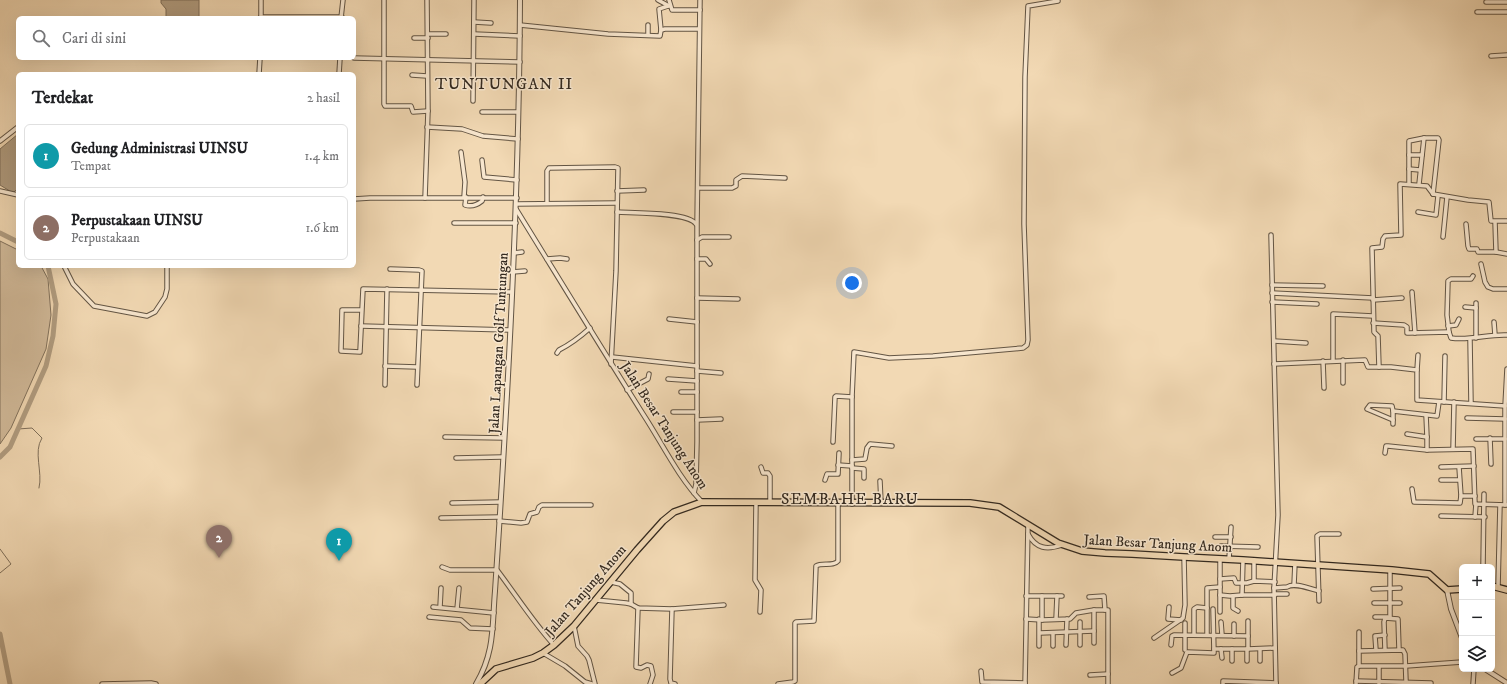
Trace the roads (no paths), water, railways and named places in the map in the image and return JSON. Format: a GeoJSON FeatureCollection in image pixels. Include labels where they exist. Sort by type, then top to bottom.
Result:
{"type":"FeatureCollection","features":[{"type":"Feature","properties":{"kind":"main road","name":"Jalan Besar Tanjung Anom"},"geometry":{"type":"LineString","coordinates":[[702,502],[838,504],[970,503],[993,505],[1003,509],[1062,545],[1077,550],[1099,553],[1147,554],[1184,558],[1254,560],[1429,574],[1447,590]]}},
{"type":"Feature","properties":{"kind":"main road","name":"Jalan Tanjung Anom"},"geometry":{"type":"LineString","coordinates":[[480,684],[496,669],[506,665],[526,661],[543,653],[554,645],[574,626],[663,521],[674,512],[702,502]]}},
{"type":"Feature","properties":{"kind":"main road"},"geometry":{"type":"LineString","coordinates":[[1495,587],[1507,590]]}},
{"type":"Feature","properties":{"kind":"main road"},"geometry":{"type":"LineString","coordinates":[[1447,590],[1459,589]]}},
{"type":"Feature","properties":{"kind":"street"},"geometry":{"type":"LineString","coordinates":[[261,0],[261,16]]}},
{"type":"Feature","properties":{"kind":"street"},"geometry":{"type":"LineString","coordinates":[[342,16],[343,0]]}},
{"type":"Feature","properties":{"kind":"street"},"geometry":{"type":"LineString","coordinates":[[384,0],[384,105],[411,106],[413,112],[428,111]]}},
{"type":"Feature","properties":{"kind":"street"},"geometry":{"type":"LineString","coordinates":[[425,198],[428,111],[427,0]]}},
{"type":"Feature","properties":{"kind":"street"},"geometry":{"type":"LineString","coordinates":[[473,101],[474,0]]}},
{"type":"Feature","properties":{"kind":"street","name":"Jalan Lapangan Golf Tuntungan"},"geometry":{"type":"LineString","coordinates":[[476,684],[489,657],[497,570],[512,272],[516,223],[520,0]]}},
{"type":"Feature","properties":{"kind":"street"},"geometry":{"type":"LineString","coordinates":[[658,0],[669,6],[672,10],[700,10]]}},
{"type":"Feature","properties":{"kind":"street"},"geometry":{"type":"LineString","coordinates":[[669,0],[669,6]]}},
{"type":"Feature","properties":{"kind":"street"},"geometry":{"type":"LineString","coordinates":[[694,493],[696,484],[697,420],[697,224],[700,0]]}},
{"type":"Feature","properties":{"kind":"street"},"geometry":{"type":"LineString","coordinates":[[852,504],[852,398],[854,352],[889,358],[932,356],[1023,348],[1027,345],[1028,326],[1024,224],[1025,77],[1028,6],[1058,1]]}},
{"type":"Feature","properties":{"kind":"street"},"geometry":{"type":"LineString","coordinates":[[1486,2],[1507,2]]}},
{"type":"Feature","properties":{"kind":"street"},"geometry":{"type":"LineString","coordinates":[[520,25],[608,34],[660,36],[660,9],[669,6]]}},
{"type":"Feature","properties":{"kind":"street"},"geometry":{"type":"LineString","coordinates":[[1477,12],[1507,12]]}},
{"type":"Feature","properties":{"kind":"street"},"geometry":{"type":"LineString","coordinates":[[474,22],[491,23]]}},
{"type":"Feature","properties":{"kind":"street"},"geometry":{"type":"LineString","coordinates":[[648,25],[648,35]]}},
{"type":"Feature","properties":{"kind":"street"},"geometry":{"type":"LineString","coordinates":[[661,30],[699,29]]}},
{"type":"Feature","properties":{"kind":"street"},"geometry":{"type":"LineString","coordinates":[[414,38],[446,34]]}},
{"type":"Feature","properties":{"kind":"street"},"geometry":{"type":"LineString","coordinates":[[474,34],[520,36]]}},
{"type":"Feature","properties":{"kind":"street"},"geometry":{"type":"LineString","coordinates":[[1491,56],[1507,55]]}},
{"type":"Feature","properties":{"kind":"street"},"geometry":{"type":"LineString","coordinates":[[356,58],[520,62]]}},
{"type":"Feature","properties":{"kind":"street"},"geometry":{"type":"LineString","coordinates":[[259,72],[260,60]]}},
{"type":"Feature","properties":{"kind":"street"},"geometry":{"type":"LineString","coordinates":[[339,72],[340,60]]}},
{"type":"Feature","properties":{"kind":"street"},"geometry":{"type":"LineString","coordinates":[[412,75],[427,76]]}},
{"type":"Feature","properties":{"kind":"street"},"geometry":{"type":"LineString","coordinates":[[482,112],[518,112]]}},
{"type":"Feature","properties":{"kind":"street"},"geometry":{"type":"LineString","coordinates":[[427,126],[462,130],[483,136],[518,139]]}},
{"type":"Feature","properties":{"kind":"street"},"geometry":{"type":"LineString","coordinates":[[0,141],[16,129]]}},
{"type":"Feature","properties":{"kind":"street"},"geometry":{"type":"LineString","coordinates":[[1419,184],[1424,138]]}},
{"type":"Feature","properties":{"kind":"street"},"geometry":{"type":"LineString","coordinates":[[1409,184],[1409,141],[1424,138],[1438,138],[1433,194]]}},
{"type":"Feature","properties":{"kind":"street"},"geometry":{"type":"LineString","coordinates":[[461,152],[465,182],[465,205],[475,206],[480,203],[483,198]]}},
{"type":"Feature","properties":{"kind":"street"},"geometry":{"type":"LineString","coordinates":[[1409,155],[1422,155]]}},
{"type":"Feature","properties":{"kind":"street"},"geometry":{"type":"LineString","coordinates":[[482,160],[484,177],[517,180]]}},
{"type":"Feature","properties":{"kind":"street"},"geometry":{"type":"LineString","coordinates":[[547,203],[547,171],[549,168],[618,168],[611,364]]}},
{"type":"Feature","properties":{"kind":"street"},"geometry":{"type":"LineString","coordinates":[[1409,169],[1420,170]]}},
{"type":"Feature","properties":{"kind":"street"},"geometry":{"type":"LineString","coordinates":[[698,188],[732,188],[736,186],[736,180],[742,176],[785,178]]}},
{"type":"Feature","properties":{"kind":"street"},"geometry":{"type":"LineString","coordinates":[[1379,367],[1378,336],[1374,332],[1373,323],[1372,248],[1382,247],[1385,236],[1401,235],[1401,183],[1427,186],[1433,194],[1438,196],[1489,202],[1490,219],[1495,222],[1507,221]]}},
{"type":"Feature","properties":{"kind":"street"},"geometry":{"type":"LineString","coordinates":[[617,190],[644,190]]}},
{"type":"Feature","properties":{"kind":"street"},"geometry":{"type":"LineString","coordinates":[[0,191],[16,195]]}},
{"type":"Feature","properties":{"kind":"street"},"geometry":{"type":"LineString","coordinates":[[1418,212],[1436,215],[1438,196]]}},
{"type":"Feature","properties":{"kind":"street"},"geometry":{"type":"LineString","coordinates":[[356,199],[465,197],[517,198]]}},
{"type":"Feature","properties":{"kind":"street"},"geometry":{"type":"LineString","coordinates":[[1443,237],[1447,197]]}},
{"type":"Feature","properties":{"kind":"street"},"geometry":{"type":"LineString","coordinates":[[516,206],[547,203],[616,203]]}},
{"type":"Feature","properties":{"kind":"street","name":"Jalan Besar Tanjung Anom"},"geometry":{"type":"LineString","coordinates":[[516,206],[627,390],[694,493],[702,502]]}},
{"type":"Feature","properties":{"kind":"street"},"geometry":{"type":"LineString","coordinates":[[617,212],[679,215],[691,219],[697,224]]}},
{"type":"Feature","properties":{"kind":"street"},"geometry":{"type":"LineString","coordinates":[[1495,222],[1496,252]]}},
{"type":"Feature","properties":{"kind":"street"},"geometry":{"type":"LineString","coordinates":[[454,223],[516,223]]}},
{"type":"Feature","properties":{"kind":"street"},"geometry":{"type":"LineString","coordinates":[[1466,224],[1468,248],[1477,249],[1478,252],[1496,252],[1507,254]]}},
{"type":"Feature","properties":{"kind":"street"},"geometry":{"type":"LineString","coordinates":[[1223,684],[1223,680],[1239,683],[1276,683],[1274,588],[1278,515],[1271,234]]}},
{"type":"Feature","properties":{"kind":"street"},"geometry":{"type":"LineString","coordinates":[[697,240],[702,237],[729,237]]}},
{"type":"Feature","properties":{"kind":"street"},"geometry":{"type":"LineString","coordinates":[[514,253],[522,252]]}},
{"type":"Feature","properties":{"kind":"street"},"geometry":{"type":"LineString","coordinates":[[547,259],[567,259]]}},
{"type":"Feature","properties":{"kind":"street"},"geometry":{"type":"LineString","coordinates":[[697,259],[706,259],[710,264]]}},
{"type":"Feature","properties":{"kind":"street"},"geometry":{"type":"LineString","coordinates":[[1481,264],[1485,282],[1488,287],[1493,289],[1507,288]]}},
{"type":"Feature","properties":{"kind":"street"},"geometry":{"type":"LineString","coordinates":[[65,268],[73,284],[94,306],[146,316],[155,312],[164,297],[167,289],[167,268]]}},
{"type":"Feature","properties":{"kind":"street"},"geometry":{"type":"LineString","coordinates":[[390,270],[420,270],[417,385]]}},
{"type":"Feature","properties":{"kind":"street"},"geometry":{"type":"LineString","coordinates":[[512,272],[525,271]]}},
{"type":"Feature","properties":{"kind":"street"},"geometry":{"type":"LineString","coordinates":[[1474,276],[1471,279],[1451,279],[1448,281],[1447,315],[1451,338],[1470,340],[1495,335],[1507,335]]}},
{"type":"Feature","properties":{"kind":"street"},"geometry":{"type":"LineString","coordinates":[[1272,285],[1323,286]]}},
{"type":"Feature","properties":{"kind":"street"},"geometry":{"type":"LineString","coordinates":[[362,310],[342,310],[342,351],[360,351],[362,326],[362,310],[362,289],[511,292]]}},
{"type":"Feature","properties":{"kind":"street"},"geometry":{"type":"LineString","coordinates":[[385,385],[387,289]]}},
{"type":"Feature","properties":{"kind":"street"},"geometry":{"type":"LineString","coordinates":[[1412,292],[1415,333]]}},
{"type":"Feature","properties":{"kind":"street"},"geometry":{"type":"LineString","coordinates":[[1272,293],[1373,299],[1402,298]]}},
{"type":"Feature","properties":{"kind":"street"},"geometry":{"type":"LineString","coordinates":[[1289,302],[1290,294]]}},
{"type":"Feature","properties":{"kind":"street"},"geometry":{"type":"LineString","coordinates":[[698,298],[738,299]]}},
{"type":"Feature","properties":{"kind":"street"},"geometry":{"type":"LineString","coordinates":[[1272,302],[1317,304]]}},
{"type":"Feature","properties":{"kind":"street"},"geometry":{"type":"LineString","coordinates":[[1476,303],[1476,338]]}},
{"type":"Feature","properties":{"kind":"street"},"geometry":{"type":"LineString","coordinates":[[1465,307],[1476,308]]}},
{"type":"Feature","properties":{"kind":"street"},"geometry":{"type":"LineString","coordinates":[[1333,360],[1333,314],[1373,316]]}},
{"type":"Feature","properties":{"kind":"street"},"geometry":{"type":"LineString","coordinates":[[669,319],[697,322]]}},
{"type":"Feature","properties":{"kind":"street"},"geometry":{"type":"LineString","coordinates":[[1448,326],[1458,324],[1459,319]]}},
{"type":"Feature","properties":{"kind":"street"},"geometry":{"type":"LineString","coordinates":[[1494,322],[1495,335]]}},
{"type":"Feature","properties":{"kind":"street"},"geometry":{"type":"LineString","coordinates":[[1373,323],[1404,325],[1407,327],[1407,333],[1449,332]]}},
{"type":"Feature","properties":{"kind":"street"},"geometry":{"type":"LineString","coordinates":[[362,326],[509,330]]}},
{"type":"Feature","properties":{"kind":"street"},"geometry":{"type":"LineString","coordinates":[[557,353],[590,328]]}},
{"type":"Feature","properties":{"kind":"street"},"geometry":{"type":"LineString","coordinates":[[1470,340],[1471,403]]}},
{"type":"Feature","properties":{"kind":"street"},"geometry":{"type":"LineString","coordinates":[[1274,341],[1306,343]]}},
{"type":"Feature","properties":{"kind":"street"},"geometry":{"type":"LineString","coordinates":[[1418,355],[1417,400],[1505,406]]}},
{"type":"Feature","properties":{"kind":"street"},"geometry":{"type":"LineString","coordinates":[[1444,402],[1445,356]]}},
{"type":"Feature","properties":{"kind":"street"},"geometry":{"type":"LineString","coordinates":[[612,357],[697,366]]}},
{"type":"Feature","properties":{"kind":"street"},"geometry":{"type":"LineString","coordinates":[[1274,364],[1333,360],[1365,360],[1367,366],[1417,370]]}},
{"type":"Feature","properties":{"kind":"street"},"geometry":{"type":"LineString","coordinates":[[1343,360],[1343,383]]}},
{"type":"Feature","properties":{"kind":"street"},"geometry":{"type":"LineString","coordinates":[[1323,361],[1324,388]]}},
{"type":"Feature","properties":{"kind":"street"},"geometry":{"type":"LineString","coordinates":[[385,366],[417,367]]}},
{"type":"Feature","properties":{"kind":"street"},"geometry":{"type":"LineString","coordinates":[[1495,587],[1504,505],[1507,369]]}},
{"type":"Feature","properties":{"kind":"street"},"geometry":{"type":"LineString","coordinates":[[697,371],[721,373]]}},
{"type":"Feature","properties":{"kind":"street"},"geometry":{"type":"LineString","coordinates":[[627,390],[648,379],[650,374]]}},
{"type":"Feature","properties":{"kind":"street"},"geometry":{"type":"LineString","coordinates":[[668,379],[697,381]]}},
{"type":"Feature","properties":{"kind":"street"},"geometry":{"type":"LineString","coordinates":[[681,392],[697,392]]}},
{"type":"Feature","properties":{"kind":"street"},"geometry":{"type":"LineString","coordinates":[[833,442],[835,397],[852,398]]}},
{"type":"Feature","properties":{"kind":"street"},"geometry":{"type":"LineString","coordinates":[[1393,412],[1438,416],[1438,402]]}},
{"type":"Feature","properties":{"kind":"street"},"geometry":{"type":"LineString","coordinates":[[1453,449],[1454,402]]}},
{"type":"Feature","properties":{"kind":"street"},"geometry":{"type":"LineString","coordinates":[[1370,406],[1392,406],[1393,412],[1393,422],[1367,409],[1370,406]]}},
{"type":"Feature","properties":{"kind":"street"},"geometry":{"type":"LineString","coordinates":[[673,412],[697,412]]}},
{"type":"Feature","properties":{"kind":"street"},"geometry":{"type":"LineString","coordinates":[[1426,415],[1427,450]]}},
{"type":"Feature","properties":{"kind":"street"},"geometry":{"type":"LineString","coordinates":[[1467,418],[1506,420]]}},
{"type":"Feature","properties":{"kind":"street"},"geometry":{"type":"LineString","coordinates":[[697,420],[721,419]]}},
{"type":"Feature","properties":{"kind":"street"},"geometry":{"type":"LineString","coordinates":[[1407,434],[1427,437]]}},
{"type":"Feature","properties":{"kind":"street"},"geometry":{"type":"LineString","coordinates":[[445,437],[504,438]]}},
{"type":"Feature","properties":{"kind":"street"},"geometry":{"type":"LineString","coordinates":[[1490,438],[1491,464]]}},
{"type":"Feature","properties":{"kind":"street"},"geometry":{"type":"LineString","coordinates":[[1476,439],[1505,438]]}},
{"type":"Feature","properties":{"kind":"street"},"geometry":{"type":"LineString","coordinates":[[852,460],[865,459],[867,448],[870,444],[892,446]]}},
{"type":"Feature","properties":{"kind":"street"},"geometry":{"type":"LineString","coordinates":[[1386,453],[1386,446],[1427,450],[1472,449],[1476,504],[1475,517]]}},
{"type":"Feature","properties":{"kind":"street"},"geometry":{"type":"LineString","coordinates":[[825,480],[827,474],[838,474],[838,453]]}},
{"type":"Feature","properties":{"kind":"street"},"geometry":{"type":"LineString","coordinates":[[456,458],[502,457]]}},
{"type":"Feature","properties":{"kind":"street"},"geometry":{"type":"LineString","coordinates":[[838,466],[864,469],[864,478]]}},
{"type":"Feature","properties":{"kind":"street"},"geometry":{"type":"LineString","coordinates":[[1441,467],[1474,466]]}},
{"type":"Feature","properties":{"kind":"street"},"geometry":{"type":"LineString","coordinates":[[761,467],[763,473],[768,473],[770,476],[770,503]]}},
{"type":"Feature","properties":{"kind":"street"},"geometry":{"type":"LineString","coordinates":[[1412,489],[1414,502],[1460,503],[1459,467]]}},
{"type":"Feature","properties":{"kind":"street"},"geometry":{"type":"LineString","coordinates":[[1441,480],[1459,480]]}},
{"type":"Feature","properties":{"kind":"street"},"geometry":{"type":"LineString","coordinates":[[880,481],[881,503]]}},
{"type":"Feature","properties":{"kind":"street"},"geometry":{"type":"LineString","coordinates":[[1483,564],[1484,494]]}},
{"type":"Feature","properties":{"kind":"street"},"geometry":{"type":"LineString","coordinates":[[1461,496],[1475,496]]}},
{"type":"Feature","properties":{"kind":"street"},"geometry":{"type":"LineString","coordinates":[[452,502],[500,502]]}},
{"type":"Feature","properties":{"kind":"street"},"geometry":{"type":"LineString","coordinates":[[756,503],[755,580],[761,590],[760,612]]}},
{"type":"Feature","properties":{"kind":"street"},"geometry":{"type":"LineString","coordinates":[[778,684],[795,681],[795,623],[814,621],[816,566],[819,564],[835,564],[838,561],[838,504]]}},
{"type":"Feature","properties":{"kind":"street"},"geometry":{"type":"LineString","coordinates":[[1476,504],[1504,505]]}},
{"type":"Feature","properties":{"kind":"street"},"geometry":{"type":"LineString","coordinates":[[441,518],[499,519],[521,523],[527,522],[530,514],[537,512],[539,507],[542,505],[591,505]]}},
{"type":"Feature","properties":{"kind":"street"},"geometry":{"type":"LineString","coordinates":[[1441,516],[1484,517]]}},
{"type":"Feature","properties":{"kind":"street"},"geometry":{"type":"LineString","coordinates":[[981,671],[981,682],[1025,684],[1028,525]]}},
{"type":"Feature","properties":{"kind":"street"},"geometry":{"type":"LineString","coordinates":[[1229,560],[1231,528]]}},
{"type":"Feature","properties":{"kind":"street"},"geometry":{"type":"LineString","coordinates":[[1027,532],[1032,541],[1038,545],[1048,548],[1062,545]]}},
{"type":"Feature","properties":{"kind":"street"},"geometry":{"type":"LineString","coordinates":[[1319,601],[1317,536],[1320,534],[1339,534]]}},
{"type":"Feature","properties":{"kind":"street"},"geometry":{"type":"LineString","coordinates":[[1215,537],[1231,537]]}},
{"type":"Feature","properties":{"kind":"street"},"geometry":{"type":"LineString","coordinates":[[1221,546],[1258,547]]}},
{"type":"Feature","properties":{"kind":"street"},"geometry":{"type":"LineString","coordinates":[[1154,638],[1181,620],[1184,616],[1184,558]]}},
{"type":"Feature","properties":{"kind":"street"},"geometry":{"type":"LineString","coordinates":[[1220,559],[1220,612]]}},
{"type":"Feature","properties":{"kind":"street"},"geometry":{"type":"LineString","coordinates":[[1242,595],[1243,560]]}},
{"type":"Feature","properties":{"kind":"street"},"geometry":{"type":"LineString","coordinates":[[1254,560],[1254,581]]}},
{"type":"Feature","properties":{"kind":"street"},"geometry":{"type":"LineString","coordinates":[[1294,585],[1295,563]]}},
{"type":"Feature","properties":{"kind":"street"},"geometry":{"type":"LineString","coordinates":[[442,567],[450,570],[497,570],[536,624],[554,645]]}},
{"type":"Feature","properties":{"kind":"street"},"geometry":{"type":"LineString","coordinates":[[1391,570],[1391,617]]}},
{"type":"Feature","properties":{"kind":"street"},"geometry":{"type":"LineString","coordinates":[[1220,578],[1234,578],[1235,583],[1254,581],[1275,582]]}},
{"type":"Feature","properties":{"kind":"street"},"geometry":{"type":"LineString","coordinates":[[611,582],[620,584],[631,592],[632,604]]}},
{"type":"Feature","properties":{"kind":"street"},"geometry":{"type":"LineString","coordinates":[[1274,588],[1287,588],[1294,585],[1319,591]]}},
{"type":"Feature","properties":{"kind":"street"},"geometry":{"type":"LineString","coordinates":[[1207,635],[1207,588],[1220,587]]}},
{"type":"Feature","properties":{"kind":"street"},"geometry":{"type":"LineString","coordinates":[[440,607],[441,588]]}},
{"type":"Feature","properties":{"kind":"street"},"geometry":{"type":"LineString","coordinates":[[457,609],[459,588]]}},
{"type":"Feature","properties":{"kind":"street"},"geometry":{"type":"LineString","coordinates":[[1373,589],[1400,588]]}},
{"type":"Feature","properties":{"kind":"street"},"geometry":{"type":"LineString","coordinates":[[1447,590],[1451,609],[1461,636]]}},
{"type":"Feature","properties":{"kind":"street"},"geometry":{"type":"LineString","coordinates":[[1220,595],[1287,594]]}},
{"type":"Feature","properties":{"kind":"street"},"geometry":{"type":"LineString","coordinates":[[1026,596],[1062,596]]}},
{"type":"Feature","properties":{"kind":"street"},"geometry":{"type":"LineString","coordinates":[[1039,646],[1042,596]]}},
{"type":"Feature","properties":{"kind":"street"},"geometry":{"type":"LineString","coordinates":[[1056,619],[1057,596]]}},
{"type":"Feature","properties":{"kind":"street"},"geometry":{"type":"LineString","coordinates":[[1089,597],[1104,596],[1106,610],[1109,612],[1108,684]]}},
{"type":"Feature","properties":{"kind":"street"},"geometry":{"type":"LineString","coordinates":[[1233,596],[1233,607],[1238,611]]}},
{"type":"Feature","properties":{"kind":"street"},"geometry":{"type":"LineString","coordinates":[[596,600],[632,604],[638,608],[672,609],[724,605]]}},
{"type":"Feature","properties":{"kind":"street"},"geometry":{"type":"LineString","coordinates":[[1374,603],[1400,603]]}},
{"type":"Feature","properties":{"kind":"street"},"geometry":{"type":"LineString","coordinates":[[434,607],[494,613]]}},
{"type":"Feature","properties":{"kind":"street"},"geometry":{"type":"LineString","coordinates":[[1169,607],[1168,619],[1181,620]]}},
{"type":"Feature","properties":{"kind":"street"},"geometry":{"type":"LineString","coordinates":[[1194,635],[1194,609],[1197,607],[1207,608]]}},
{"type":"Feature","properties":{"kind":"street"},"geometry":{"type":"LineString","coordinates":[[638,608],[636,666],[641,668],[651,666],[653,675],[650,684]]}},
{"type":"Feature","properties":{"kind":"street"},"geometry":{"type":"LineString","coordinates":[[672,609],[670,681],[671,683],[675,684]]}},
{"type":"Feature","properties":{"kind":"street"},"geometry":{"type":"LineString","coordinates":[[1172,673],[1181,668],[1187,652],[1213,653],[1214,609]]}},
{"type":"Feature","properties":{"kind":"street"},"geometry":{"type":"LineString","coordinates":[[1094,610],[1094,643]]}},
{"type":"Feature","properties":{"kind":"street"},"geometry":{"type":"LineString","coordinates":[[1026,620],[1071,619],[1076,613],[1106,610]]}},
{"type":"Feature","properties":{"kind":"street"},"geometry":{"type":"LineString","coordinates":[[1375,617],[1397,616]]}},
{"type":"Feature","properties":{"kind":"street"},"geometry":{"type":"LineString","coordinates":[[429,617],[461,620],[470,628],[492,630]]}},
{"type":"Feature","properties":{"kind":"street"},"geometry":{"type":"LineString","coordinates":[[1385,650],[1384,620],[1397,618],[1399,649]]}},
{"type":"Feature","properties":{"kind":"street"},"geometry":{"type":"LineString","coordinates":[[1066,619],[1066,645]]}},
{"type":"Feature","properties":{"kind":"street"},"geometry":{"type":"LineString","coordinates":[[1247,662],[1248,621]]}},
{"type":"Feature","properties":{"kind":"street"},"geometry":{"type":"LineString","coordinates":[[1080,622],[1080,645]]}},
{"type":"Feature","properties":{"kind":"street"},"geometry":{"type":"LineString","coordinates":[[1221,622],[1222,635]]}},
{"type":"Feature","properties":{"kind":"street"},"geometry":{"type":"LineString","coordinates":[[1185,623],[1185,650]]}},
{"type":"Feature","properties":{"kind":"street"},"geometry":{"type":"LineString","coordinates":[[1234,624],[1234,636]]}},
{"type":"Feature","properties":{"kind":"street"},"geometry":{"type":"LineString","coordinates":[[574,626],[578,646],[589,660],[595,684]]}},
{"type":"Feature","properties":{"kind":"street"},"geometry":{"type":"LineString","coordinates":[[1040,633],[1080,633],[1094,631]]}},
{"type":"Feature","properties":{"kind":"street"},"geometry":{"type":"LineString","coordinates":[[1359,632],[1359,666],[1356,670],[1356,683],[1431,683]]}},
{"type":"Feature","properties":{"kind":"street"},"geometry":{"type":"LineString","coordinates":[[1053,633],[1053,646]]}},
{"type":"Feature","properties":{"kind":"street"},"geometry":{"type":"LineString","coordinates":[[1171,645],[1172,635],[1248,636]]}},
{"type":"Feature","properties":{"kind":"street"},"geometry":{"type":"LineString","coordinates":[[1376,650],[1375,636],[1385,635]]}},
{"type":"Feature","properties":{"kind":"street"},"geometry":{"type":"LineString","coordinates":[[1214,649],[1275,648]]}},
{"type":"Feature","properties":{"kind":"street"},"geometry":{"type":"LineString","coordinates":[[1221,649],[1222,658]]}},
{"type":"Feature","properties":{"kind":"street"},"geometry":{"type":"LineString","coordinates":[[1232,649],[1232,661]]}},
{"type":"Feature","properties":{"kind":"street"},"geometry":{"type":"LineString","coordinates":[[1260,649],[1260,661]]}},
{"type":"Feature","properties":{"kind":"street"},"geometry":{"type":"LineString","coordinates":[[1359,651],[1399,649],[1405,652],[1408,682]]}},
{"type":"Feature","properties":{"kind":"street"},"geometry":{"type":"LineString","coordinates":[[543,653],[564,666],[585,682],[592,684]]}},
{"type":"Feature","properties":{"kind":"street"},"geometry":{"type":"LineString","coordinates":[[1359,666],[1406,666],[1459,662]]}},
{"type":"Feature","properties":{"kind":"street"},"geometry":{"type":"LineString","coordinates":[[1379,666],[1379,683]]}},
{"type":"Feature","properties":{"kind":"street"},"geometry":{"type":"LineString","coordinates":[[1473,684],[1474,672]]}},
{"type":"Feature","properties":{"kind":"street"},"geometry":{"type":"LineString","coordinates":[[1490,672],[1507,683]]}},
{"type":"Feature","properties":{"kind":"street"},"geometry":{"type":"LineString","coordinates":[[1090,675],[1108,674]]}},
{"type":"Feature","properties":{"kind":"street"},"geometry":{"type":"LineString","coordinates":[[102,684],[138,684],[151,682],[156,684]]}},
{"type":"Feature","properties":{"kind":"waterway"},"geometry":{"type":"LineString","coordinates":[[0,233],[16,241]]}},
{"type":"Feature","properties":{"kind":"waterway"},"geometry":{"type":"LineString","coordinates":[[0,457],[10,447],[46,366],[53,336],[56,304],[48,268]]}},
{"type":"Feature","properties":{"kind":"waterway"},"geometry":{"type":"LineString","coordinates":[[18,429],[32,428],[42,438],[38,449],[40,475],[39,488]]}},
{"type":"Feature","properties":{"kind":"waterway"},"geometry":{"type":"LineString","coordinates":[[0,549],[11,564],[0,573]]}},
{"type":"Feature","properties":{"kind":"waterway"},"geometry":{"type":"LineString","coordinates":[[0,634],[10,684]]}},
{"type":"Feature","properties":{"kind":"place","name":"Perpustakaan UINSU"},"geometry":{"type":"Point","coordinates":[219,558]}},
{"type":"Feature","properties":{"kind":"place","name":"Gedung Administrasi UINSU"},"geometry":{"type":"Point","coordinates":[339,561]}},
{"type":"Feature","properties":{"kind":"district","name":"TUNTUNGAN II"},"geometry":{"type":"Point","coordinates":[504,83]}},
{"type":"Feature","properties":{"kind":"district","name":"SEMBAHE BARU"},"geometry":{"type":"Point","coordinates":[850,498]}}]}
